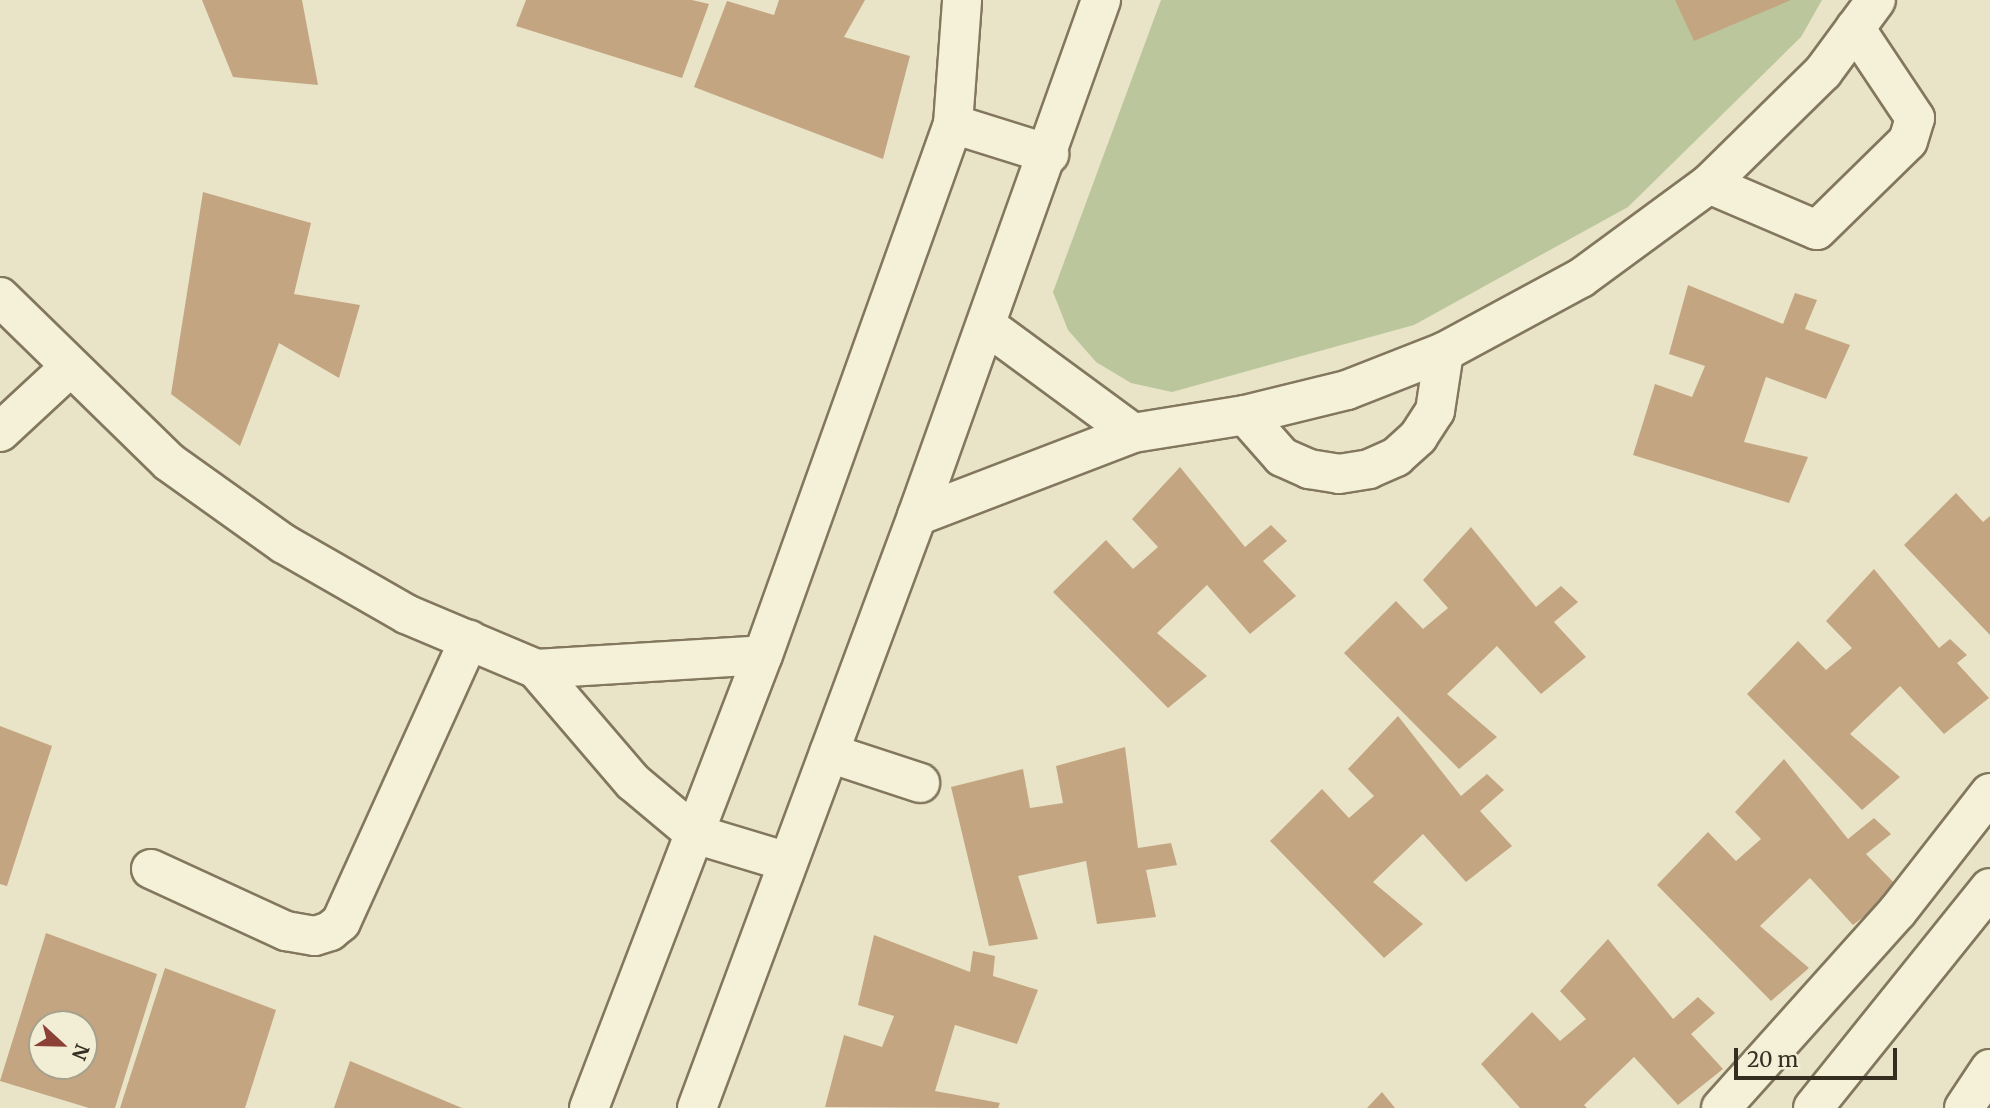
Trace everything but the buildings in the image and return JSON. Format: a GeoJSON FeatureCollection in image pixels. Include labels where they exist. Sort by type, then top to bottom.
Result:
{"type":"FeatureCollection","features":[{"type":"Feature","properties":{"kind":"street"},"geometry":{"type":"LineString","coordinates":[[589,1108],[763,655],[953,124],[962,0]]}},
{"type":"Feature","properties":{"kind":"street"},"geometry":{"type":"LineString","coordinates":[[697,1108],[918,516],[1049,155],[1101,0]]}},
{"type":"Feature","properties":{"kind":"street"},"geometry":{"type":"LineString","coordinates":[[918,516],[1133,433],[1245,415],[1348,390],[1444,352],[1581,278],[1709,184],[1823,72],[1865,14],[1915,118],[1908,141],[1817,230],[1709,184]]}},
{"type":"Feature","properties":{"kind":"street"},"geometry":{"type":"LineString","coordinates":[[953,124],[1049,155]]}},
{"type":"Feature","properties":{"kind":"street"},"geometry":{"type":"LineString","coordinates":[[5,315],[169,462],[284,544],[406,614],[536,669],[634,782],[695,834],[788,862]]}},
{"type":"Feature","properties":{"kind":"street"},"geometry":{"type":"LineString","coordinates":[[986,325],[1133,433]]}},
{"type":"Feature","properties":{"kind":"street"},"geometry":{"type":"LineString","coordinates":[[1245,415],[1282,457],[1308,469],[1339,474],[1369,469],[1396,457],[1419,437],[1435,411],[1444,352]]}},
{"type":"Feature","properties":{"kind":"street"},"geometry":{"type":"LineString","coordinates":[[0,432],[68,369]]}},
{"type":"Feature","properties":{"kind":"street"},"geometry":{"type":"LineString","coordinates":[[151,869],[286,932],[316,936],[330,931],[341,922],[469,640]]}},
{"type":"Feature","properties":{"kind":"street"},"geometry":{"type":"LineString","coordinates":[[536,669],[763,655]]}},
{"type":"Feature","properties":{"kind":"street"},"geometry":{"type":"LineString","coordinates":[[829,752],[920,783]]}},
{"type":"Feature","properties":{"kind":"street"},"geometry":{"type":"LineString","coordinates":[[1721,1108],[1897,912],[1990,793]]}},
{"type":"Feature","properties":{"kind":"street"},"geometry":{"type":"LineString","coordinates":[[1813,1108],[1990,888]]}},
{"type":"Feature","properties":{"kind":"street"},"geometry":{"type":"LineString","coordinates":[[1964,1108],[1990,1069]]}},
{"type":"Feature","properties":{"kind":"green space"},"geometry":{"type":"Polygon","coordinates":[[[1161,0],[1822,0],[1801,37],[1628,207],[1414,325],[1172,392],[1131,383],[1096,362],[1068,330],[1053,292],[1161,0]]]}}]}
